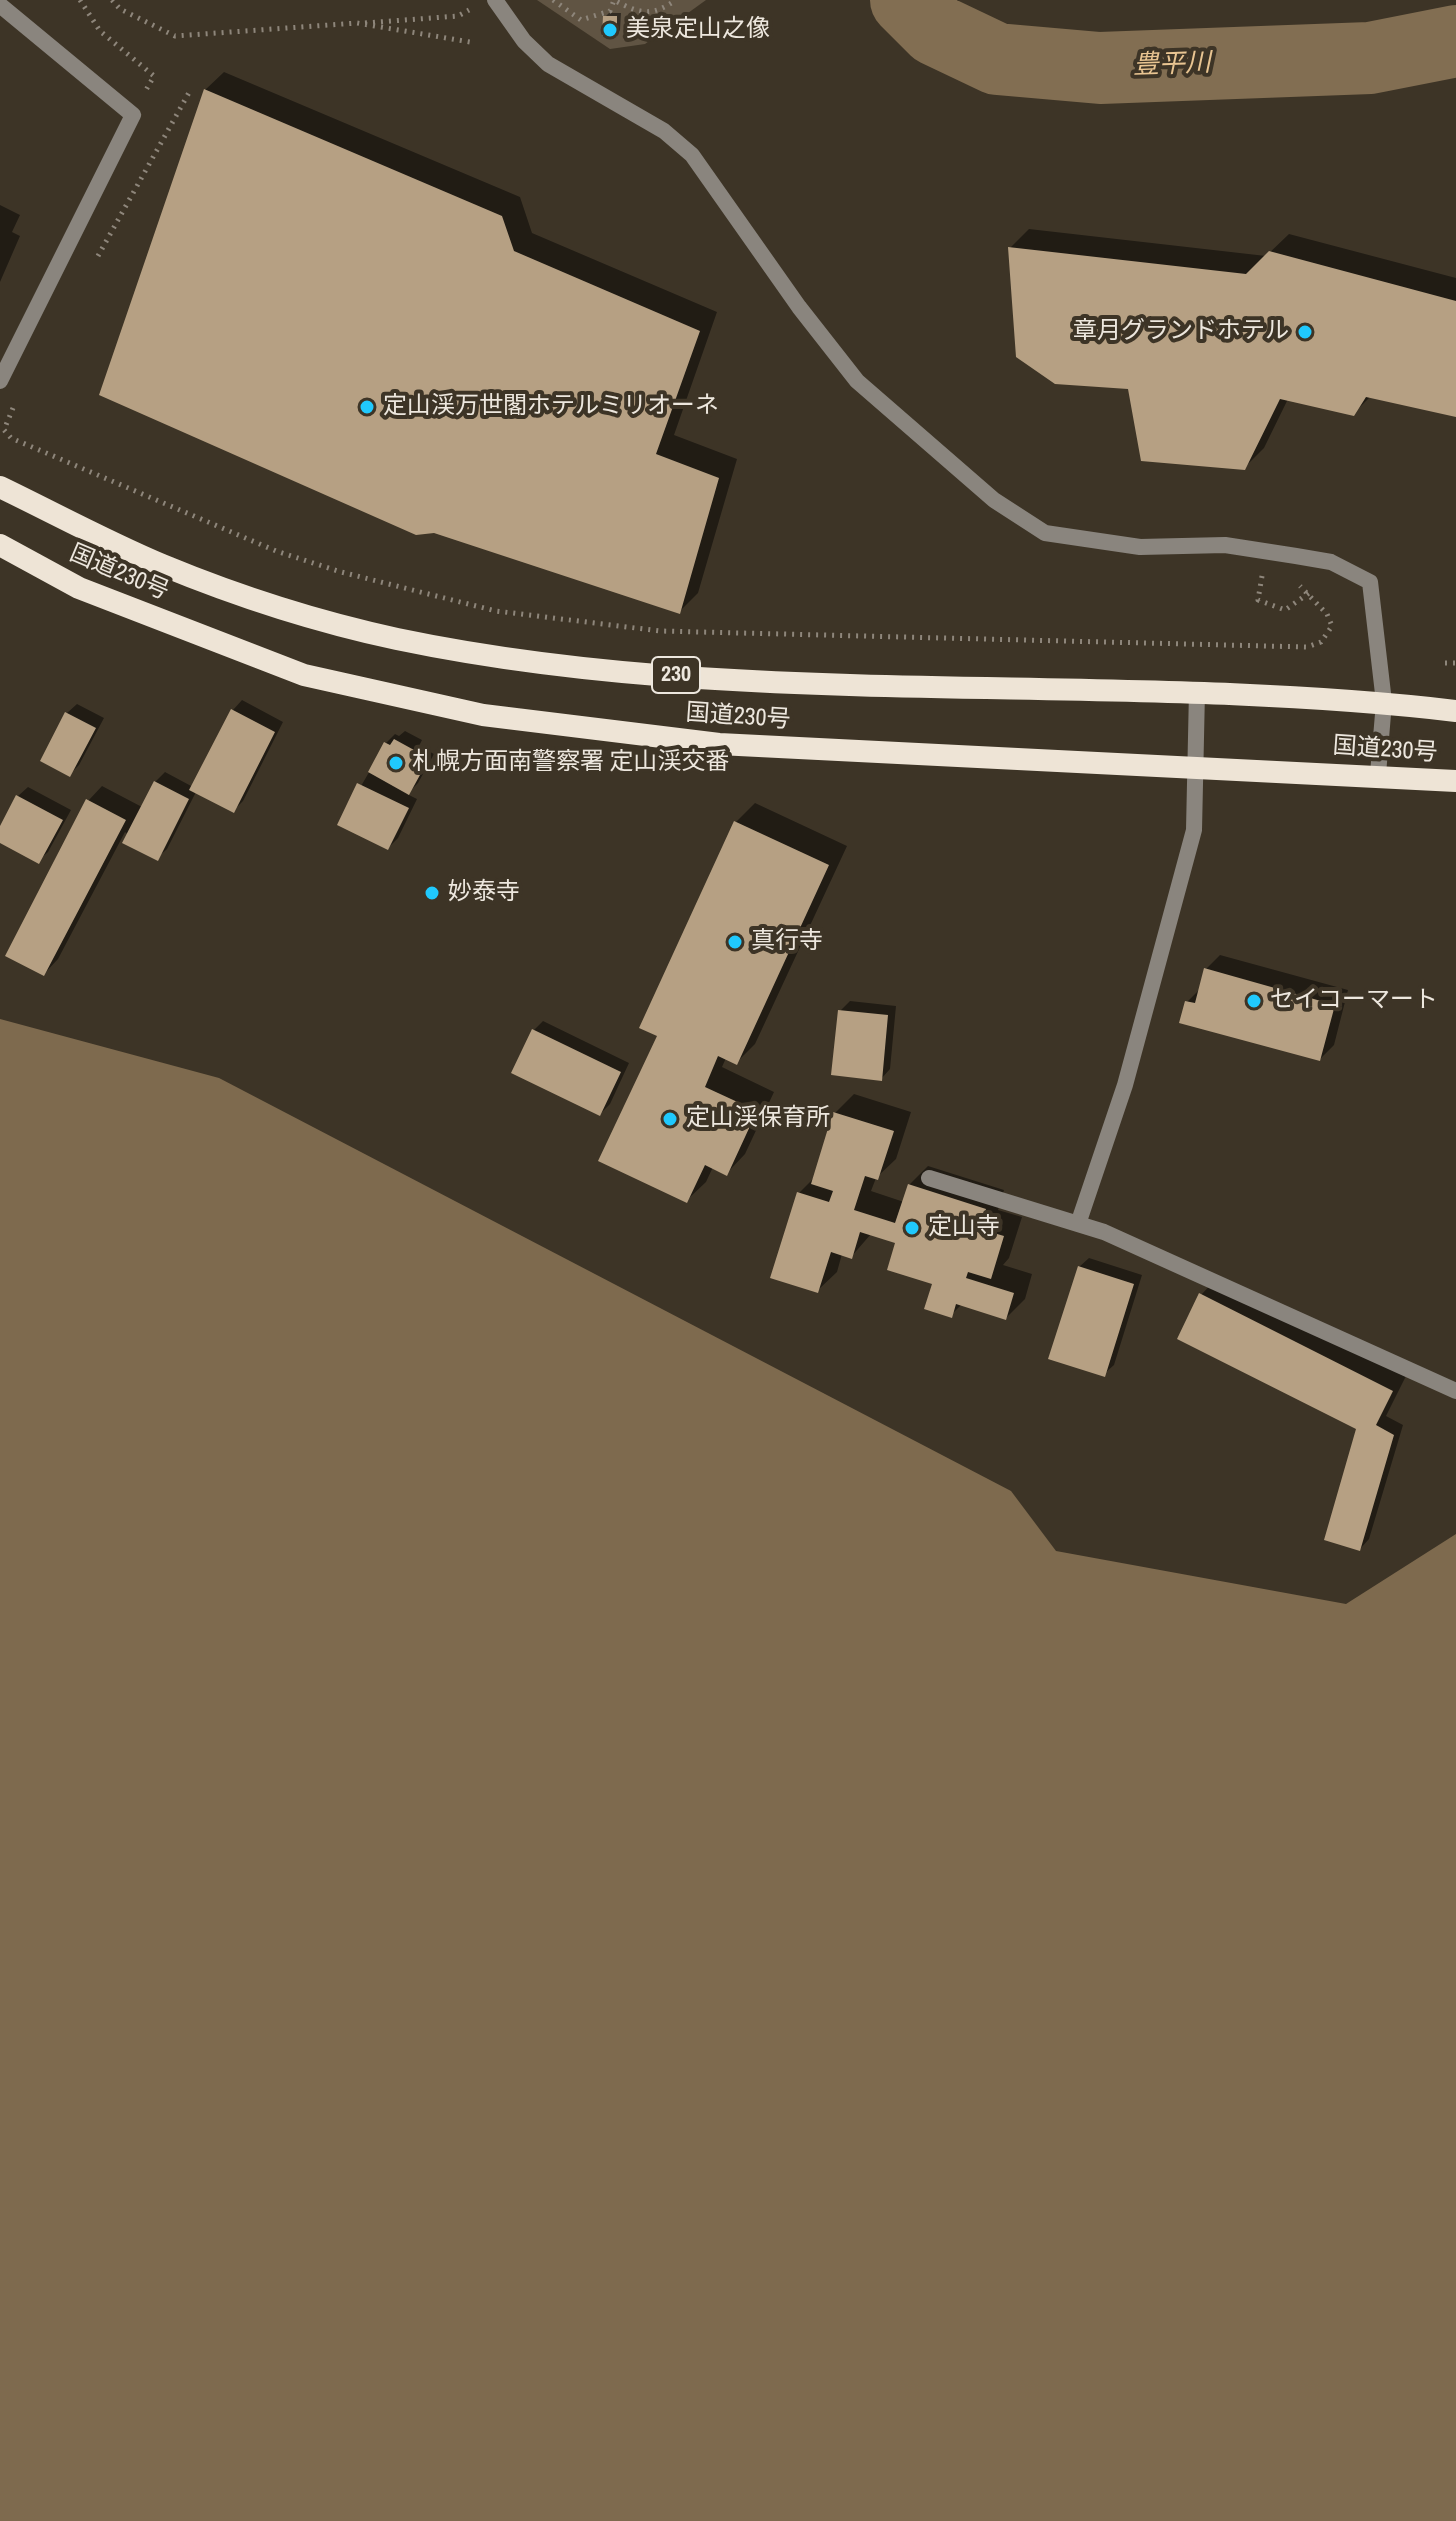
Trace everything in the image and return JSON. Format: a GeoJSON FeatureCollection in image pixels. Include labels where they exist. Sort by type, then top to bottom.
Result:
{"type":"FeatureCollection","features":[{"type":"Feature","properties":{"kind":"highway","name":"国道230号"},"geometry":{"type":"LineString","coordinates":[[0,487],[162,565],[305,616],[398,639],[556,665],[843,685],[1197,691],[1384,702],[1456,711]]}},
{"type":"Feature","properties":{"kind":"highway","name":"国道230号"},"geometry":{"type":"LineString","coordinates":[[0,545],[79,588],[304,675],[483,715],[719,744],[1378,774],[1456,781]]}},
{"type":"Feature","properties":{"kind":"street"},"geometry":{"type":"LineString","coordinates":[[495,0],[524,41],[548,64],[664,131],[692,155],[799,307],[857,381],[994,500],[1045,533],[1140,547],[1225,545],[1331,562],[1370,582],[1384,702],[1378,774]]}},
{"type":"Feature","properties":{"kind":"street"},"geometry":{"type":"LineString","coordinates":[[0,5],[133,115],[0,381]]}},
{"type":"Feature","properties":{"kind":"street"},"geometry":{"type":"LineString","coordinates":[[1078,1224],[1125,1085],[1170,929],[1194,830],[1197,691]]}},
{"type":"Feature","properties":{"kind":"street"},"geometry":{"type":"LineString","coordinates":[[929,1178],[1104,1232],[1456,1391]]}},
{"type":"Feature","properties":{"kind":"path"},"geometry":{"type":"LineString","coordinates":[[80,0],[100,31],[154,76],[133,115]]}},
{"type":"Feature","properties":{"kind":"path"},"geometry":{"type":"LineString","coordinates":[[112,0],[120,9],[175,36],[458,16]]}},
{"type":"Feature","properties":{"kind":"path"},"geometry":{"type":"LineString","coordinates":[[553,0],[581,20],[610,11],[614,0],[642,12],[658,12],[676,0]]}},
{"type":"Feature","properties":{"kind":"path"},"geometry":{"type":"LineString","coordinates":[[357,23],[470,42]]}},
{"type":"Feature","properties":{"kind":"path"},"geometry":{"type":"LineString","coordinates":[[91,269],[191,89]]}},
{"type":"Feature","properties":{"kind":"path"},"geometry":{"type":"LineString","coordinates":[[14,407],[4,430],[11,438],[262,545],[341,572],[496,611],[660,631],[1307,647],[1321,642],[1332,626],[1309,593],[1290,579]]}},
{"type":"Feature","properties":{"kind":"path"},"geometry":{"type":"LineString","coordinates":[[1269,571],[1263,571],[1258,600],[1285,610],[1309,593]]}},
{"type":"Feature","properties":{"kind":"path"},"geometry":{"type":"LineString","coordinates":[[1445,663],[1456,663]]}},
{"type":"Feature","properties":{"kind":"shaded area"},"geometry":{"type":"Polygon","coordinates":[[[537,0],[706,0],[645,44],[610,49],[537,0]]]}},
{"type":"Feature","properties":{"kind":"shaded area"},"geometry":{"type":"Polygon","coordinates":[[[0,1019],[219,1078],[1011,1491],[1056,1551],[1346,1604],[1456,1534],[1456,2521],[0,2521],[0,1019]]]}},
{"type":"Feature","properties":{"kind":"building"},"geometry":{"type":"Polygon","coordinates":[[[603,16],[617,16],[617,37],[602,36],[603,16]]]}},
{"type":"Feature","properties":{"kind":"building"},"geometry":{"type":"Polygon","coordinates":[[[204,89],[502,216],[514,251],[700,331],[656,454],[719,478],[680,614],[434,533],[416,535],[99,395],[204,89]]]}},
{"type":"Feature","properties":{"kind":"building"},"geometry":{"type":"Polygon","coordinates":[[[1008,247],[1246,274],[1269,251],[1456,301],[1456,417],[1366,397],[1354,416],[1280,399],[1245,470],[1141,461],[1128,389],[1055,384],[1016,357],[1008,247]]]}},
{"type":"Feature","properties":{"kind":"building"},"geometry":{"type":"Polygon","coordinates":[[[231,709],[275,732],[234,813],[189,790],[231,709]]]}},
{"type":"Feature","properties":{"kind":"building"},"geometry":{"type":"Polygon","coordinates":[[[65,712],[96,728],[70,777],[40,761],[65,712]]]}},
{"type":"Feature","properties":{"kind":"building"},"geometry":{"type":"Polygon","coordinates":[[[394,739],[414,750],[411,756],[426,764],[409,795],[368,772],[384,742],[390,745],[394,739]]]}},
{"type":"Feature","properties":{"kind":"building"},"geometry":{"type":"Polygon","coordinates":[[[154,781],[189,799],[158,861],[122,843],[154,781]]]}},
{"type":"Feature","properties":{"kind":"building"},"geometry":{"type":"Polygon","coordinates":[[[357,783],[409,808],[388,850],[337,825],[357,783]]]}},
{"type":"Feature","properties":{"kind":"building"},"geometry":{"type":"Polygon","coordinates":[[[16,795],[63,820],[39,864],[0,843],[0,826],[16,795]]]}},
{"type":"Feature","properties":{"kind":"building"},"geometry":{"type":"Polygon","coordinates":[[[86,799],[126,820],[44,976],[5,956],[86,799]]]}},
{"type":"Feature","properties":{"kind":"building"},"geometry":{"type":"Polygon","coordinates":[[[734,821],[829,865],[737,1065],[718,1056],[705,1087],[757,1111],[727,1176],[705,1165],[687,1203],[598,1161],[657,1036],[639,1028],[734,821]]]}},
{"type":"Feature","properties":{"kind":"building"},"geometry":{"type":"Polygon","coordinates":[[[1204,968],[1335,1005],[1320,1061],[1179,1023],[1185,1001],[1195,1003],[1204,968]]]}},
{"type":"Feature","properties":{"kind":"building"},"geometry":{"type":"Polygon","coordinates":[[[838,1010],[888,1015],[882,1081],[831,1075],[838,1010]]]}},
{"type":"Feature","properties":{"kind":"building"},"geometry":{"type":"Polygon","coordinates":[[[532,1029],[621,1072],[600,1116],[511,1073],[532,1029]]]}},
{"type":"Feature","properties":{"kind":"building"},"geometry":{"type":"Polygon","coordinates":[[[833,1112],[894,1131],[878,1180],[865,1176],[854,1210],[895,1223],[908,1184],[986,1209],[980,1229],[1004,1236],[991,1279],[968,1272],[966,1278],[1014,1293],[1006,1320],[956,1304],[952,1318],[924,1309],[932,1284],[887,1270],[895,1243],[860,1232],[852,1259],[831,1252],[818,1293],[770,1278],[797,1192],[829,1202],[833,1191],[811,1184],[833,1112]]]}},
{"type":"Feature","properties":{"kind":"building"},"geometry":{"type":"Polygon","coordinates":[[[1078,1266],[1134,1284],[1105,1377],[1048,1359],[1078,1266]]]}},
{"type":"Feature","properties":{"kind":"building"},"geometry":{"type":"Polygon","coordinates":[[[1199,1293],[1393,1391],[1376,1425],[1394,1435],[1360,1551],[1324,1540],[1356,1429],[1177,1339],[1199,1293]]]}},
{"type":"Feature","properties":{"kind":"waterway","name":"豊平川"},"geometry":{"type":"LineString","coordinates":[[906,0],[936,30],[997,59],[1100,68],[1370,58],[1456,41]]}},
{"type":"Feature","properties":{"kind":"place","name":"美泉定山之像"},"geometry":{"type":"Point","coordinates":[610,30]}},
{"type":"Feature","properties":{"kind":"place","name":"章月グランドホテル"},"geometry":{"type":"Point","coordinates":[1305,332]}},
{"type":"Feature","properties":{"kind":"place","name":"定山渓万世閣ホテルミリオーネ"},"geometry":{"type":"Point","coordinates":[367,407]}},
{"type":"Feature","properties":{"kind":"place","name":"札幌方面南警察署 定山渓交番"},"geometry":{"type":"Point","coordinates":[396,763]}},
{"type":"Feature","properties":{"kind":"place","name":"妙泰寺"},"geometry":{"type":"Point","coordinates":[432,893]}},
{"type":"Feature","properties":{"kind":"place","name":"真行寺"},"geometry":{"type":"Point","coordinates":[735,942]}},
{"type":"Feature","properties":{"kind":"place","name":"セイコーマート"},"geometry":{"type":"Point","coordinates":[1254,1001]}},
{"type":"Feature","properties":{"kind":"place","name":"定山渓保育所"},"geometry":{"type":"Point","coordinates":[670,1119]}},
{"type":"Feature","properties":{"kind":"place","name":"定山寺"},"geometry":{"type":"Point","coordinates":[912,1228]}}]}
